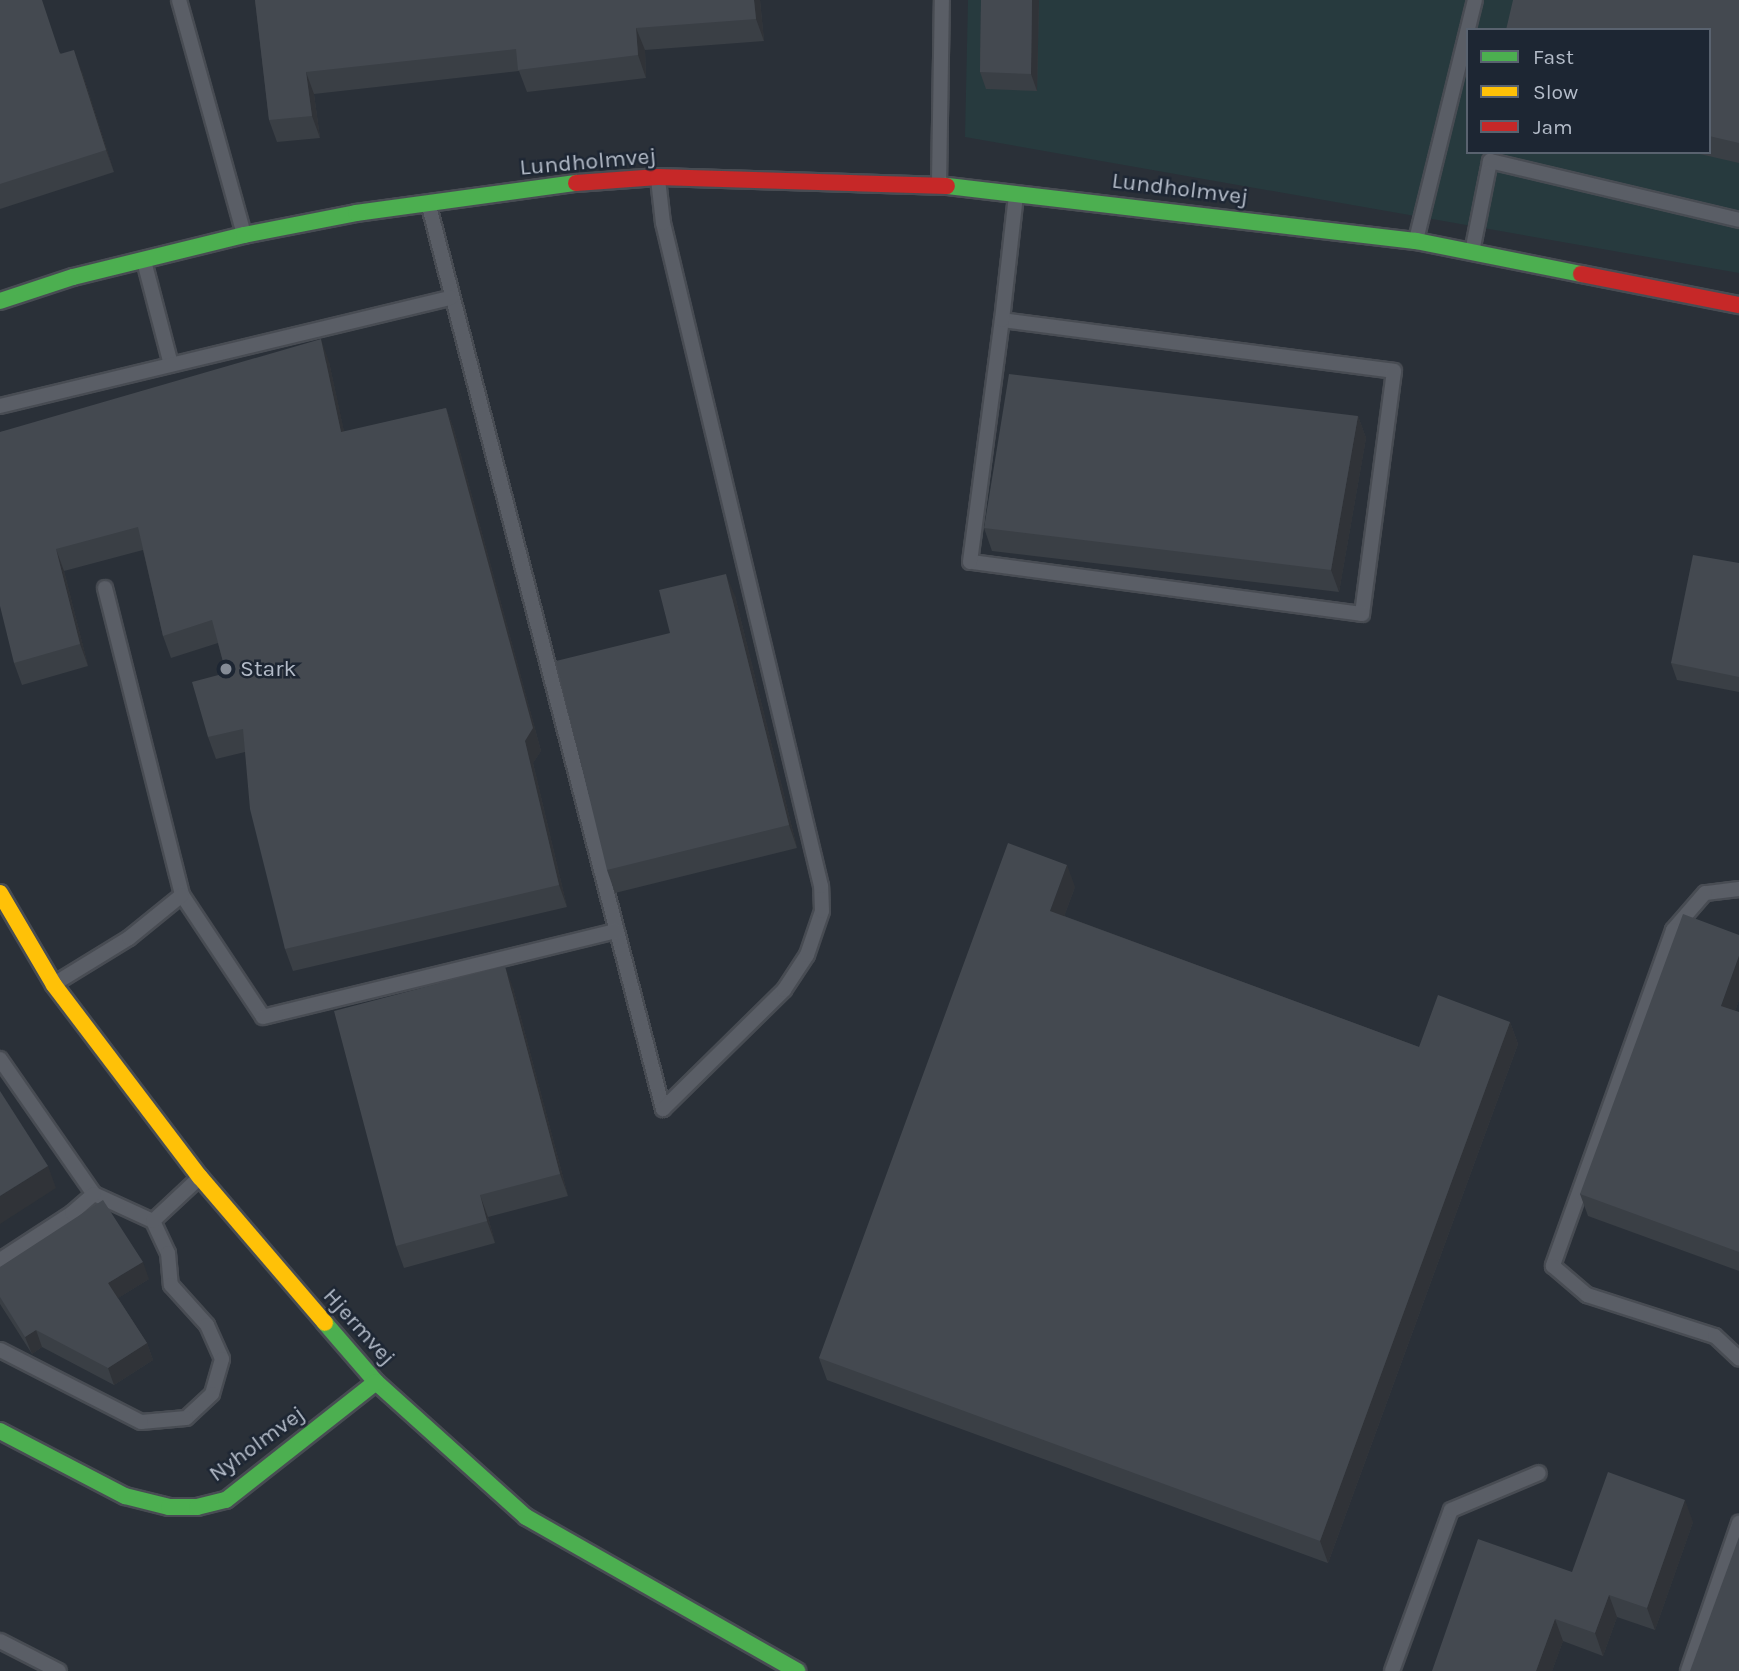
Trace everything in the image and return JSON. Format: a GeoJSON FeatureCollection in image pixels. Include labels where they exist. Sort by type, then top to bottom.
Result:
{"type":"FeatureCollection","features":[{"type":"Feature","properties":{"kind":"street","name":"Lundholmvej"},"geometry":{"type":"LineString","coordinates":[[0,301],[73,277],[244,235],[356,213],[552,185],[658,177],[939,185],[1016,193],[1416,241],[1739,305]]}},
{"type":"Feature","properties":{"kind":"street","name":"Hjermvej"},"geometry":{"type":"LineString","coordinates":[[0,893],[54,985],[200,1177],[376,1382],[526,1517],[750,1647],[797,1671]]}},
{"type":"Feature","properties":{"kind":"street","name":"Nyholmvej"},"geometry":{"type":"LineString","coordinates":[[0,1431],[125,1496],[169,1507],[197,1507],[226,1500],[376,1382]]}},
{"type":"Feature","properties":{"kind":"lane"},"geometry":{"type":"LineString","coordinates":[[178,0],[244,235]]}},
{"type":"Feature","properties":{"kind":"lane"},"geometry":{"type":"LineString","coordinates":[[939,185],[942,0]]}},
{"type":"Feature","properties":{"kind":"lane"},"geometry":{"type":"LineString","coordinates":[[1468,28],[1475,0]]}},
{"type":"Feature","properties":{"kind":"lane"},"geometry":{"type":"LineString","coordinates":[[1416,241],[1466,37]]}},
{"type":"Feature","properties":{"kind":"lane"},"geometry":{"type":"LineString","coordinates":[[1472,252],[1488,157],[1739,220]]}},
{"type":"Feature","properties":{"kind":"lane"},"geometry":{"type":"LineString","coordinates":[[428,203],[663,1109],[784,990],[807,955],[822,911],[821,886],[663,223],[658,177]]}},
{"type":"Feature","properties":{"kind":"lane"},"geometry":{"type":"LineString","coordinates":[[1002,320],[1394,371],[1362,614],[970,562],[1016,193]]}},
{"type":"Feature","properties":{"kind":"lane"},"geometry":{"type":"LineString","coordinates":[[143,260],[172,365]]}},
{"type":"Feature","properties":{"kind":"lane"},"geometry":{"type":"LineString","coordinates":[[0,406],[451,298]]}},
{"type":"Feature","properties":{"kind":"lane"},"geometry":{"type":"LineString","coordinates":[[105,587],[182,895],[263,1017],[617,931]]}},
{"type":"Feature","properties":{"kind":"lane"},"geometry":{"type":"LineString","coordinates":[[1739,889],[1705,893],[1673,930],[1553,1266],[1587,1295],[1715,1336],[1739,1358]]}},
{"type":"Feature","properties":{"kind":"lane"},"geometry":{"type":"LineString","coordinates":[[54,985],[129,938],[182,895]]}},
{"type":"Feature","properties":{"kind":"lane"},"geometry":{"type":"LineString","coordinates":[[0,1059],[94,1194],[153,1221],[168,1253],[171,1285],[207,1325],[222,1359],[212,1394],[186,1418],[141,1422],[0,1350]]}},
{"type":"Feature","properties":{"kind":"lane"},"geometry":{"type":"LineString","coordinates":[[153,1221],[200,1177]]}},
{"type":"Feature","properties":{"kind":"lane"},"geometry":{"type":"LineString","coordinates":[[0,1260],[72,1213],[94,1194]]}},
{"type":"Feature","properties":{"kind":"lane"},"geometry":{"type":"LineString","coordinates":[[1392,1671],[1451,1510],[1539,1473]]}},
{"type":"Feature","properties":{"kind":"lane"},"geometry":{"type":"LineString","coordinates":[[1688,1671],[1739,1523]]}},
{"type":"Feature","properties":{"kind":"lane"},"geometry":{"type":"LineString","coordinates":[[0,1641],[59,1671]]}},
{"type":"Feature","properties":{"kind":"green space"},"geometry":{"type":"Polygon","coordinates":[[[968,0],[1739,0],[1739,273],[965,137],[968,0]]]}},
{"type":"Feature","properties":{"kind":"building"},"geometry":{"type":"Polygon","coordinates":[[[0,0],[42,0],[60,54],[74,50],[106,150],[0,184],[0,0]]]}},
{"type":"Feature","properties":{"kind":"building"},"geometry":{"type":"Polygon","coordinates":[[[255,0],[754,0],[756,19],[636,28],[638,55],[518,70],[516,49],[306,72],[312,116],[269,120],[255,0]]]}},
{"type":"Feature","properties":{"kind":"building"},"geometry":{"type":"Polygon","coordinates":[[[981,0],[1032,0],[1031,74],[980,72],[981,0]]]}},
{"type":"Feature","properties":{"kind":"building"},"geometry":{"type":"Polygon","coordinates":[[[1513,0],[1739,0],[1739,143],[1711,136],[1711,28],[1506,28],[1513,0]]]}},
{"type":"Feature","properties":{"kind":"building"},"geometry":{"type":"Polygon","coordinates":[[[321,339],[341,432],[446,408],[533,728],[525,741],[559,885],[285,949],[250,809],[243,729],[208,737],[192,682],[226,673],[212,620],[163,636],[138,527],[56,549],[80,644],[14,663],[0,606],[0,432],[321,339]]]}},
{"type":"Feature","properties":{"kind":"building"},"geometry":{"type":"Polygon","coordinates":[[[1009,374],[1358,416],[1331,570],[984,528],[1009,374]]]}},
{"type":"Feature","properties":{"kind":"building"},"geometry":{"type":"Polygon","coordinates":[[[1693,555],[1739,563],[1739,677],[1671,663],[1693,555]]]}},
{"type":"Feature","properties":{"kind":"building"},"geometry":{"type":"Polygon","coordinates":[[[726,574],[789,825],[607,870],[556,661],[670,633],[659,590],[726,574]]]}},
{"type":"Feature","properties":{"kind":"building"},"geometry":{"type":"Polygon","coordinates":[[[1008,843],[1067,865],[1050,911],[1419,1047],[1438,995],[1510,1022],[1320,1541],[819,1358],[1008,843]]]}},
{"type":"Feature","properties":{"kind":"building"},"geometry":{"type":"Polygon","coordinates":[[[1683,914],[1739,935],[1739,956],[1721,1006],[1739,1012],[1739,1252],[1580,1194],[1683,914]]]}},
{"type":"Feature","properties":{"kind":"building"},"geometry":{"type":"Polygon","coordinates":[[[505,966],[560,1174],[480,1195],[487,1221],[396,1246],[334,1011],[505,966]]]}},
{"type":"Feature","properties":{"kind":"building"},"geometry":{"type":"Polygon","coordinates":[[[0,1091],[48,1166],[0,1196],[0,1091]]]}},
{"type":"Feature","properties":{"kind":"building"},"geometry":{"type":"Polygon","coordinates":[[[103,1200],[143,1262],[108,1283],[147,1343],[108,1368],[36,1330],[25,1337],[0,1297],[0,1267],[103,1200]]]}},
{"type":"Feature","properties":{"kind":"building"},"geometry":{"type":"Polygon","coordinates":[[[1608,1472],[1685,1500],[1647,1608],[1609,1595],[1595,1633],[1555,1619],[1536,1671],[1432,1671],[1478,1539],[1572,1572],[1608,1472]]]}},
{"type":"Feature","properties":{"kind":"building"},"geometry":{"type":"Polygon","coordinates":[[[1739,1537],[1739,1671],[1690,1671],[1739,1537]]]}},
{"type":"Feature","properties":{"kind":"traffic: fast"},"geometry":{"type":"LineString","coordinates":[[0,301],[73,277],[244,235],[356,213],[576,183]]}},
{"type":"Feature","properties":{"kind":"traffic: fast"},"geometry":{"type":"LineString","coordinates":[[947,186],[1416,241],[1581,274]]}},
{"type":"Feature","properties":{"kind":"traffic: fast"},"geometry":{"type":"LineString","coordinates":[[325,1323],[376,1382],[526,1517],[797,1671]]}},
{"type":"Feature","properties":{"kind":"traffic: fast"},"geometry":{"type":"LineString","coordinates":[[0,1431],[125,1496],[169,1507],[197,1507],[226,1500],[376,1382]]}},
{"type":"Feature","properties":{"kind":"traffic: slow"},"geometry":{"type":"LineString","coordinates":[[0,893],[54,985],[200,1177],[325,1323]]}},
{"type":"Feature","properties":{"kind":"traffic: jam"},"geometry":{"type":"LineString","coordinates":[[576,183],[658,177],[947,186]]}},
{"type":"Feature","properties":{"kind":"traffic: jam"},"geometry":{"type":"LineString","coordinates":[[1581,274],[1739,305]]}},
{"type":"Feature","properties":{"kind":"place","name":"Stark"},"geometry":{"type":"Point","coordinates":[226,669]}}]}
